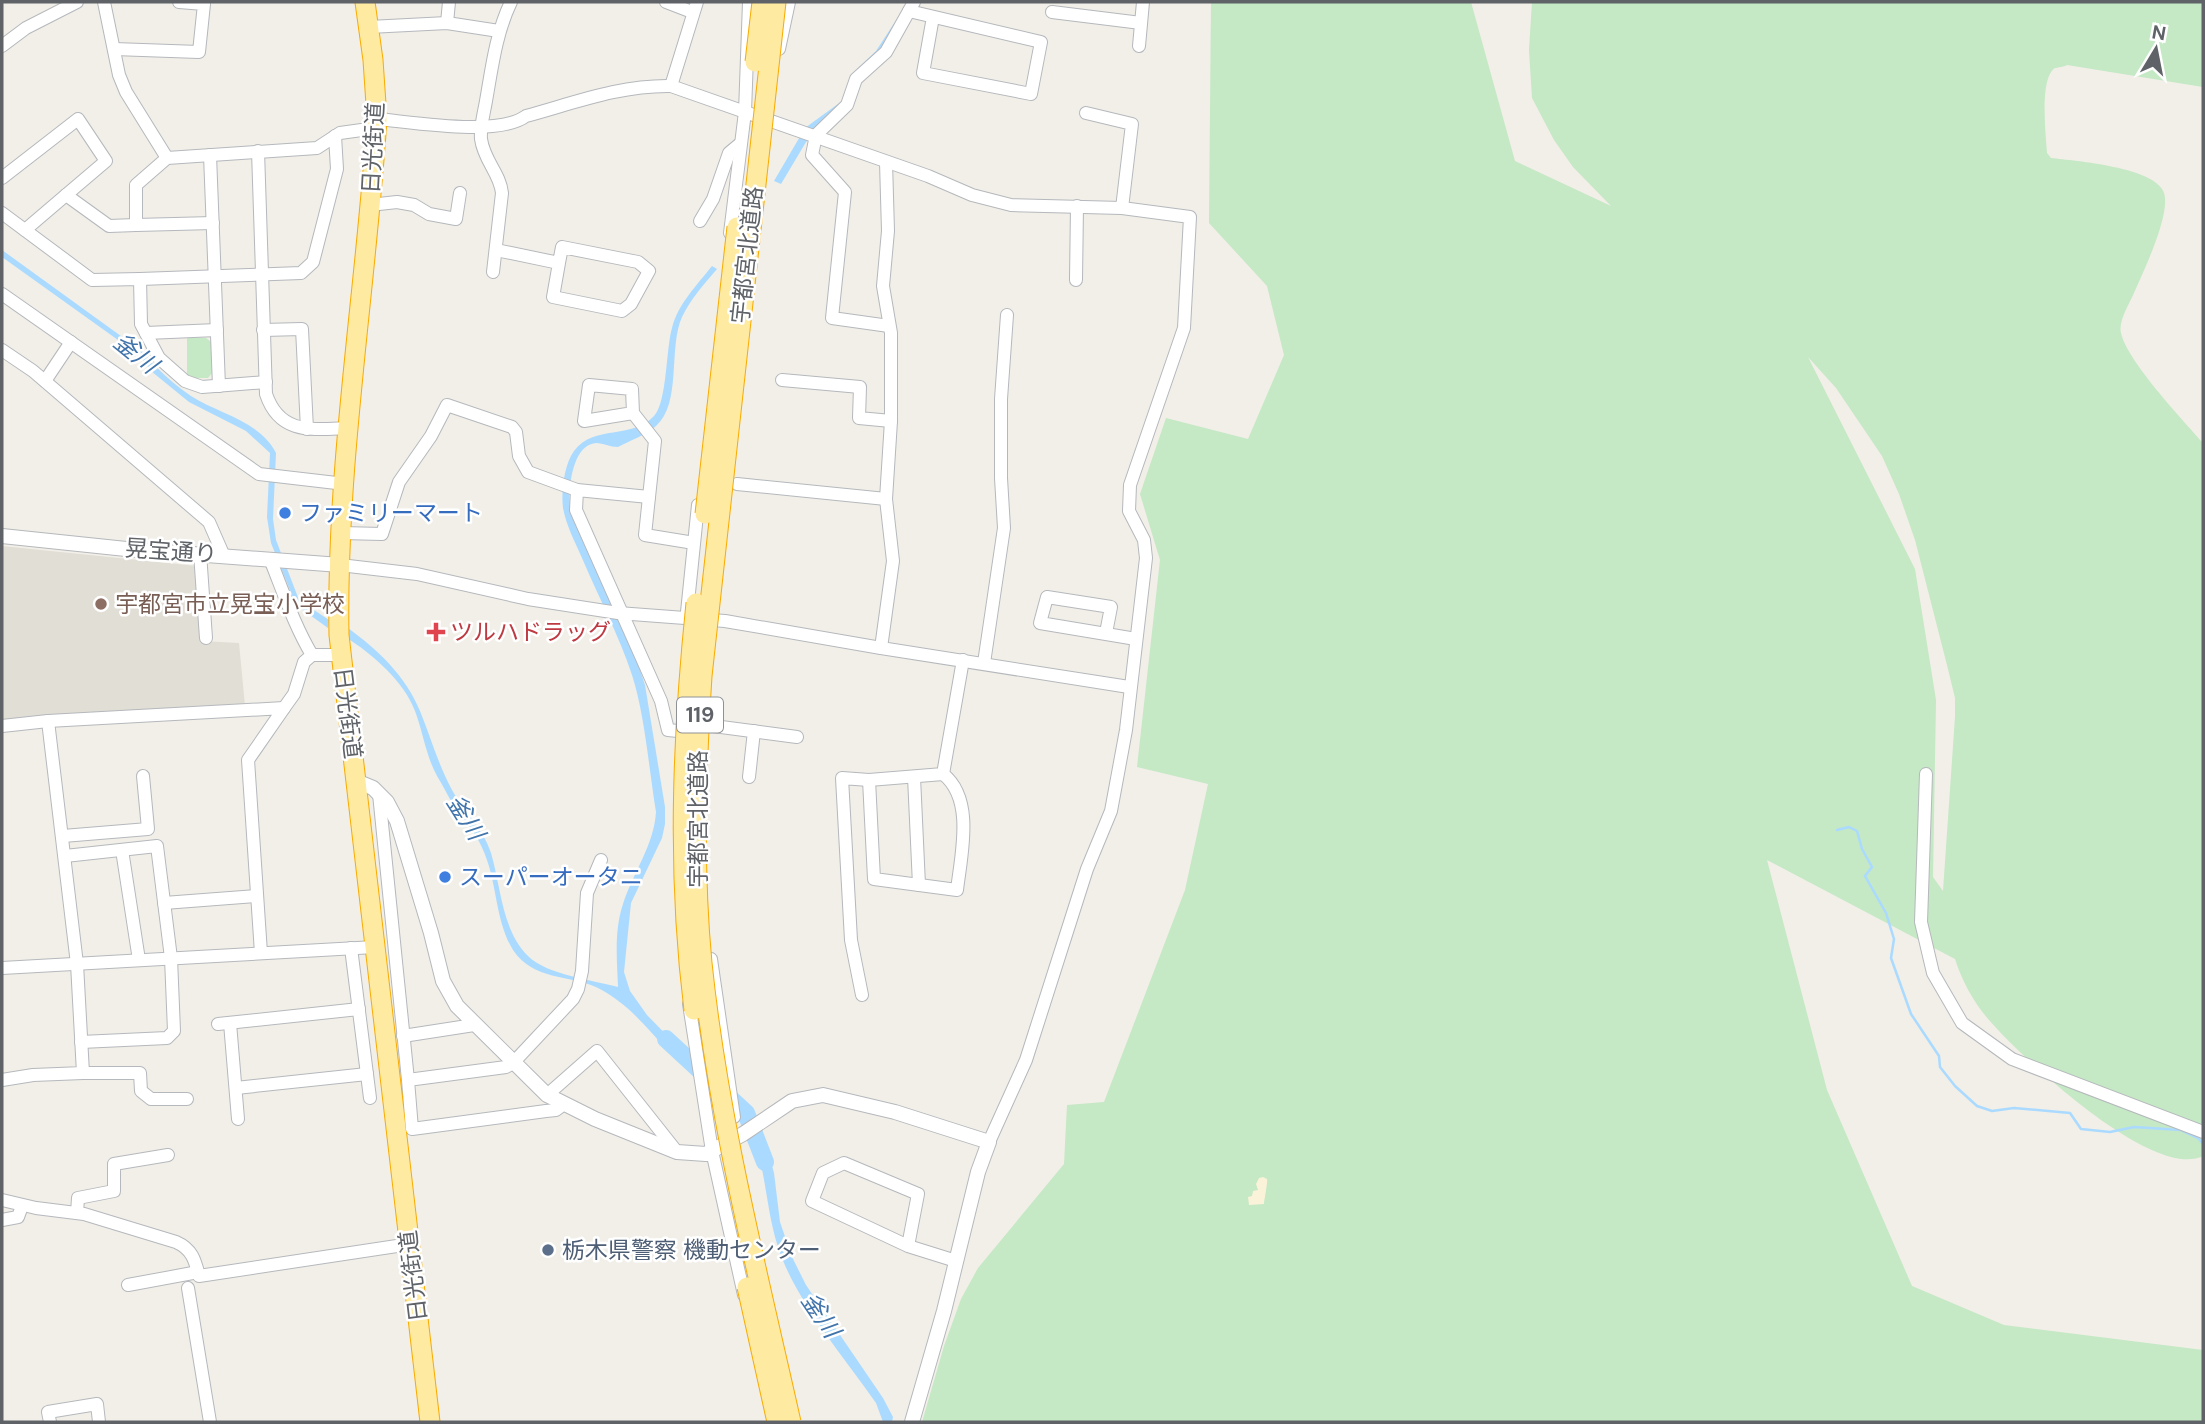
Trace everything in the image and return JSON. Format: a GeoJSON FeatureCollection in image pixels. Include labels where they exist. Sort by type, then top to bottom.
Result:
{"type":"FeatureCollection","features":[{"type":"Feature","properties":{"kind":"highway","name":"日光街道"},"geometry":{"type":"LineString","coordinates":[[365,2],[376,123],[345,484],[340,565],[340,655],[430,1422]]}},
{"type":"Feature","properties":{"kind":"highway","name":"宇都宮北道路"},"geometry":{"type":"LineString","coordinates":[[762,2],[689,673],[683,814],[688,963],[699,1046],[714,1137],[775,1422]]}},
{"type":"Feature","properties":{"kind":"highway","name":"宇都宮北道路"},"geometry":{"type":"LineString","coordinates":[[776,2],[702,676],[698,741],[697,872],[702,960],[716,1069],[747,1228],[791,1422]]}},
{"type":"Feature","properties":{"kind":"highway"},"geometry":{"type":"LineString","coordinates":[[769,60],[787,2]]}},
{"type":"Feature","properties":{"kind":"street"},"geometry":{"type":"LineString","coordinates":[[2,46],[26,28],[77,2]]}},
{"type":"Feature","properties":{"kind":"street"},"geometry":{"type":"LineString","coordinates":[[104,2],[119,75],[126,92],[167,158]]}},
{"type":"Feature","properties":{"kind":"street"},"geometry":{"type":"LineString","coordinates":[[114,49],[199,52],[204,4],[179,2]]}},
{"type":"Feature","properties":{"kind":"street"},"geometry":{"type":"LineString","coordinates":[[447,23],[449,2]]}},
{"type":"Feature","properties":{"kind":"street"},"geometry":{"type":"LineString","coordinates":[[493,272],[502,193],[501,183],[487,159],[481,128],[499,31],[511,2]]}},
{"type":"Feature","properties":{"kind":"street"},"geometry":{"type":"LineString","coordinates":[[666,2],[694,7],[671,86]]}},
{"type":"Feature","properties":{"kind":"street"},"geometry":{"type":"LineString","coordinates":[[749,2],[745,112],[686,617],[678,731],[675,832],[684,976],[712,1151],[775,1422]]}},
{"type":"Feature","properties":{"kind":"street"},"geometry":{"type":"LineString","coordinates":[[787,2],[768,120],[713,620],[702,780],[704,915],[740,1135],[799,1422]]}},
{"type":"Feature","properties":{"kind":"street"},"geometry":{"type":"LineString","coordinates":[[1139,46],[1143,2]]}},
{"type":"Feature","properties":{"kind":"street"},"geometry":{"type":"LineString","coordinates":[[890,326],[832,318],[845,192],[812,155],[816,135],[847,105],[856,79],[886,52],[911,7],[933,17],[1041,42],[1031,94],[923,73],[933,17]]}},
{"type":"Feature","properties":{"kind":"street"},"geometry":{"type":"LineString","coordinates":[[1052,12],[1141,23]]}},
{"type":"Feature","properties":{"kind":"street"},"geometry":{"type":"LineString","coordinates":[[369,27],[447,23],[499,31]]}},
{"type":"Feature","properties":{"kind":"street"},"geometry":{"type":"LineString","coordinates":[[136,225],[136,185],[167,158],[317,148],[340,133],[376,123],[481,128],[517,123],[526,116],[615,90],[645,85],[671,86],[698,93],[928,176],[972,195],[1011,205],[1122,208],[1190,218],[1184,328],[1130,485],[1129,511],[1144,540],[1146,558],[1126,730],[1111,811],[1087,869],[1026,1060],[978,1172],[912,1422]]}},
{"type":"Feature","properties":{"kind":"street"},"geometry":{"type":"LineString","coordinates":[[1086,113],[1132,124],[1122,208]]}},
{"type":"Feature","properties":{"kind":"street"},"geometry":{"type":"LineString","coordinates":[[4,171],[78,119],[106,161],[25,230]]}},
{"type":"Feature","properties":{"kind":"street"},"geometry":{"type":"LineString","coordinates":[[2,213],[92,280],[301,273],[313,262],[337,169],[335,136]]}},
{"type":"Feature","properties":{"kind":"street"},"geometry":{"type":"LineString","coordinates":[[700,221],[713,199],[729,153],[741,143]]}},
{"type":"Feature","properties":{"kind":"street"},"geometry":{"type":"LineString","coordinates":[[258,151],[265,382],[270,404],[277,414],[294,426],[307,429],[349,428]]}},
{"type":"Feature","properties":{"kind":"street"},"geometry":{"type":"LineString","coordinates":[[210,155],[219,386]]}},
{"type":"Feature","properties":{"kind":"street"},"geometry":{"type":"LineString","coordinates":[[881,648],[893,561],[886,499],[891,421],[890,326],[883,286],[888,231],[886,162]]}},
{"type":"Feature","properties":{"kind":"street"},"geometry":{"type":"LineString","coordinates":[[370,205],[397,202],[414,205],[429,215],[456,219],[460,194]]}},
{"type":"Feature","properties":{"kind":"street"},"geometry":{"type":"LineString","coordinates":[[66,195],[109,226],[213,223]]}},
{"type":"Feature","properties":{"kind":"street"},"geometry":{"type":"LineString","coordinates":[[1076,280],[1077,206]]}},
{"type":"Feature","properties":{"kind":"street"},"geometry":{"type":"LineString","coordinates":[[562,247],[638,262],[649,271],[631,304],[622,312],[553,297],[559,263],[562,247]]}},
{"type":"Feature","properties":{"kind":"street"},"geometry":{"type":"LineString","coordinates":[[496,250],[559,263]]}},
{"type":"Feature","properties":{"kind":"street"},"geometry":{"type":"LineString","coordinates":[[140,279],[141,324],[159,358],[185,381],[202,387],[265,382]]}},
{"type":"Feature","properties":{"kind":"street"},"geometry":{"type":"LineString","coordinates":[[2,294],[259,474],[345,484]]}},
{"type":"Feature","properties":{"kind":"street"},"geometry":{"type":"LineString","coordinates":[[984,663],[1004,528],[1001,399],[1007,315]]}},
{"type":"Feature","properties":{"kind":"street"},"geometry":{"type":"LineString","coordinates":[[263,330],[302,329],[307,429]]}},
{"type":"Feature","properties":{"kind":"street"},"geometry":{"type":"LineString","coordinates":[[146,333],[217,330]]}},
{"type":"Feature","properties":{"kind":"street"},"geometry":{"type":"LineString","coordinates":[[45,381],[71,342]]}},
{"type":"Feature","properties":{"kind":"street"},"geometry":{"type":"LineString","coordinates":[[2,350],[45,381],[209,522],[223,554]]}},
{"type":"Feature","properties":{"kind":"street"},"geometry":{"type":"LineString","coordinates":[[782,380],[860,387],[859,418],[891,421]]}},
{"type":"Feature","properties":{"kind":"street"},"geometry":{"type":"LineString","coordinates":[[342,533],[382,534],[399,482],[431,436],[447,405],[512,427],[516,432],[519,456],[528,471],[576,490],[649,497]]}},
{"type":"Feature","properties":{"kind":"street"},"geometry":{"type":"LineString","coordinates":[[633,413],[655,441],[645,536],[688,542]]}},
{"type":"Feature","properties":{"kind":"street"},"geometry":{"type":"LineString","coordinates":[[737,484],[886,499]]}},
{"type":"Feature","properties":{"kind":"street"},"geometry":{"type":"LineString","coordinates":[[576,490],[576,510],[661,701],[667,730],[678,731]]}},
{"type":"Feature","properties":{"kind":"street","name":"晃宝通り"},"geometry":{"type":"LineString","coordinates":[[2,536],[126,549],[223,554],[340,565]]}},
{"type":"Feature","properties":{"kind":"street"},"geometry":{"type":"LineString","coordinates":[[200,553],[206,638]]}},
{"type":"Feature","properties":{"kind":"street"},"geometry":{"type":"LineString","coordinates":[[277,559],[297,631],[312,655]]}},
{"type":"Feature","properties":{"kind":"street"},"geometry":{"type":"LineString","coordinates":[[340,565],[417,574],[528,599],[623,613],[713,620],[1129,687]]}},
{"type":"Feature","properties":{"kind":"street"},"geometry":{"type":"LineString","coordinates":[[1106,633],[1111,607],[1047,597],[1040,623],[1136,639]]}},
{"type":"Feature","properties":{"kind":"street"},"geometry":{"type":"LineString","coordinates":[[261,953],[248,760],[294,694],[304,662],[312,655],[340,655]]}},
{"type":"Feature","properties":{"kind":"street"},"geometry":{"type":"LineString","coordinates":[[943,774],[963,660]]}},
{"type":"Feature","properties":{"kind":"street"},"geometry":{"type":"LineString","coordinates":[[2,726],[284,708]]}},
{"type":"Feature","properties":{"kind":"street"},"geometry":{"type":"LineString","coordinates":[[48,721],[77,964],[83,1073]]}},
{"type":"Feature","properties":{"kind":"street"},"geometry":{"type":"LineString","coordinates":[[706,724],[797,737]]}},
{"type":"Feature","properties":{"kind":"street"},"geometry":{"type":"LineString","coordinates":[[749,777],[754,731]]}},
{"type":"Feature","properties":{"kind":"street"},"geometry":{"type":"LineString","coordinates":[[862,995],[851,940],[842,778],[869,780],[943,774],[952,781],[963,813],[962,849],[957,890],[874,879],[869,780]]}},
{"type":"Feature","properties":{"kind":"street"},"geometry":{"type":"LineString","coordinates":[[1926,774],[1921,922],[1933,973],[1962,1023],[2012,1059],[2203,1132]]}},
{"type":"Feature","properties":{"kind":"street"},"geometry":{"type":"LineString","coordinates":[[63,836],[148,829],[142,776]]}},
{"type":"Feature","properties":{"kind":"street"},"geometry":{"type":"LineString","coordinates":[[914,777],[919,885]]}},
{"type":"Feature","properties":{"kind":"street"},"geometry":{"type":"LineString","coordinates":[[356,781],[373,788],[387,802],[397,821],[443,981],[457,1006],[547,1095],[677,1152],[706,1154],[792,1101],[823,1095],[895,1112],[989,1142]]}},
{"type":"Feature","properties":{"kind":"street"},"geometry":{"type":"LineString","coordinates":[[379,794],[412,1129],[556,1110],[564,1104]]}},
{"type":"Feature","properties":{"kind":"street"},"geometry":{"type":"LineString","coordinates":[[65,856],[157,846],[171,958],[174,1031],[167,1038],[81,1042]]}},
{"type":"Feature","properties":{"kind":"street"},"geometry":{"type":"LineString","coordinates":[[122,850],[139,960]]}},
{"type":"Feature","properties":{"kind":"street"},"geometry":{"type":"LineString","coordinates":[[408,1080],[498,1069],[513,1063],[573,999],[582,971],[587,893],[601,860]]}},
{"type":"Feature","properties":{"kind":"street"},"geometry":{"type":"LineString","coordinates":[[164,903],[257,896]]}},
{"type":"Feature","properties":{"kind":"street"},"geometry":{"type":"LineString","coordinates":[[2,968],[376,947]]}},
{"type":"Feature","properties":{"kind":"street"},"geometry":{"type":"LineString","coordinates":[[351,948],[370,1098]]}},
{"type":"Feature","properties":{"kind":"street"},"geometry":{"type":"LineString","coordinates":[[239,1119],[224,1023],[359,1009]]}},
{"type":"Feature","properties":{"kind":"street"},"geometry":{"type":"LineString","coordinates":[[403,1035],[474,1025]]}},
{"type":"Feature","properties":{"kind":"street"},"geometry":{"type":"LineString","coordinates":[[547,1095],[597,1051],[677,1152]]}},
{"type":"Feature","properties":{"kind":"street"},"geometry":{"type":"LineString","coordinates":[[2,1080],[33,1075],[140,1073],[141,1091],[151,1099],[187,1099]]}},
{"type":"Feature","properties":{"kind":"street"},"geometry":{"type":"LineString","coordinates":[[236,1088],[367,1074]]}},
{"type":"Feature","properties":{"kind":"street"},"geometry":{"type":"LineString","coordinates":[[77,1213],[78,1198],[114,1191],[114,1164],[168,1155]]}},
{"type":"Feature","properties":{"kind":"street"},"geometry":{"type":"LineString","coordinates":[[908,1246],[918,1194],[844,1163],[823,1173],[812,1201],[908,1246],[956,1261]]}},
{"type":"Feature","properties":{"kind":"street"},"geometry":{"type":"LineString","coordinates":[[2,1200],[22,1206],[77,1213],[187,1247],[195,1260],[199,1276],[410,1244]]}},
{"type":"Feature","properties":{"kind":"street"},"geometry":{"type":"LineString","coordinates":[[2,1220],[19,1217],[22,1206]]}},
{"type":"Feature","properties":{"kind":"street"},"geometry":{"type":"LineString","coordinates":[[128,1286],[198,1272]]}},
{"type":"Feature","properties":{"kind":"street"},"geometry":{"type":"LineString","coordinates":[[188,1288],[210,1422]]}},
{"type":"Feature","properties":{"kind":"street"},"geometry":{"type":"LineString","coordinates":[[50,1422],[48,1412],[97,1404],[99,1422]]}},
{"type":"Feature","properties":{"kind":"shaded area","name":"宇都宮市立晃宝小学校"},"geometry":{"type":"Polygon","coordinates":[[[2,546],[197,566],[202,641],[239,643],[245,706],[2,721],[2,546]]]}},
{"type":"Feature","properties":{"kind":"green space"},"geometry":{"type":"Polygon","coordinates":[[[1211,2],[1471,2],[1515,161],[1611,206],[1573,167],[1554,140],[1532,98],[1529,50],[1532,2],[2203,2],[2203,87],[2067,65],[2055,68],[2050,74],[2045,108],[2047,153],[2051,158],[2131,171],[2158,184],[2164,193],[2164,215],[2160,229],[2122,318],[2120,329],[2125,345],[2144,374],[2203,443],[2203,1156],[2181,1159],[2153,1151],[2122,1134],[2058,1086],[2005,1037],[1973,999],[1955,959],[1767,860],[1827,1090],[1912,1286],[2004,1325],[2203,1350],[2203,1422],[922,1422],[961,1299],[978,1268],[1064,1164],[1067,1105],[1104,1102],[1185,890],[1208,784],[1137,767],[1160,560],[1140,494],[1166,418],[1248,439],[1284,355],[1267,286],[1209,223],[1211,2]],[[1808,357],[1915,569],[1936,700],[1933,877],[1943,891],[1955,698],[1915,540],[1899,494],[1882,456],[1836,388],[1808,357]]]}},
{"type":"Feature","properties":{"kind":"green space"},"geometry":{"type":"Polygon","coordinates":[[[187,338],[206,338],[211,342],[212,373],[208,378],[191,378],[187,374],[187,338]]]}},
{"type":"Feature","properties":{"kind":"sand"},"geometry":{"type":"Polygon","coordinates":[[[1259,1178],[1267,1179],[1264,1204],[1249,1205],[1248,1197],[1258,1190],[1256,1184],[1259,1178]]]}},
{"type":"Feature","properties":{"kind":"water"},"geometry":{"type":"Polygon","coordinates":[[[908,2],[883,50],[844,101],[806,142],[781,184],[774,181],[805,128],[842,101],[857,69],[876,51],[908,2]]]}},
{"type":"Feature","properties":{"kind":"water"},"geometry":{"type":"Polygon","coordinates":[[[2,250],[143,352],[165,376],[184,391],[238,419],[269,442],[276,453],[273,519],[276,540],[299,600],[329,620],[328,628],[296,605],[271,543],[267,517],[270,453],[246,431],[189,402],[151,371],[139,355],[2,257],[2,250]]]}},
{"type":"Feature","properties":{"kind":"water"},"geometry":{"type":"Polygon","coordinates":[[[712,266],[717,269],[702,286],[682,317],[676,344],[672,390],[664,416],[652,429],[618,447],[596,443],[588,446],[576,460],[570,492],[570,510],[637,661],[645,685],[665,807],[665,824],[662,838],[631,903],[624,972],[630,991],[647,1015],[683,1052],[676,1060],[640,1020],[610,995],[587,984],[541,972],[521,960],[513,950],[504,929],[485,854],[433,768],[410,700],[386,669],[347,638],[348,628],[370,645],[390,664],[414,698],[447,780],[488,844],[504,908],[519,946],[528,956],[547,968],[618,987],[617,945],[620,914],[651,836],[656,812],[643,725],[632,675],[568,527],[563,508],[563,486],[571,457],[582,443],[602,434],[635,428],[654,416],[661,400],[675,319],[689,295],[712,266]]]}},
{"type":"Feature","properties":{"kind":"water"},"geometry":{"type":"Polygon","coordinates":[[[764,1137],[774,1173],[780,1222],[792,1257],[806,1285],[883,1398],[893,1417],[892,1422],[883,1422],[876,1403],[821,1328],[786,1267],[774,1234],[755,1141],[764,1137]]]}},
{"type":"Feature","properties":{"kind":"waterway"},"geometry":{"type":"LineString","coordinates":[[1837,830],[1849,827],[1857,831],[1862,849],[1872,867],[1865,876],[1886,913],[1894,939],[1891,958],[1911,1014],[1939,1056],[1940,1067],[1955,1086],[1977,1106],[1992,1111],[2014,1108],[2070,1113],[2081,1129],[2110,1132],[2134,1127],[2181,1130],[2198,1138],[2203,1144]]}},
{"type":"Feature","properties":{"kind":"waterway","name":"釜川"},"geometry":{"type":"LineString","coordinates":[[666,1039],[746,1113],[765,1162]]}},
{"type":"Feature","properties":{"kind":"place","name":"ファミリーマート"},"geometry":{"type":"Point","coordinates":[285,513]}},
{"type":"Feature","properties":{"kind":"place","name":"宇都宮市立晃宝小学校"},"geometry":{"type":"Point","coordinates":[101,604]}},
{"type":"Feature","properties":{"kind":"place","name":"ツルハドラッグ"},"geometry":{"type":"Point","coordinates":[436,632]}},
{"type":"Feature","properties":{"kind":"place","name":"スーパーオータニ"},"geometry":{"type":"Point","coordinates":[445,877]}},
{"type":"Feature","properties":{"kind":"place","name":"栃木県警察 機動センター"},"geometry":{"type":"Point","coordinates":[548,1250]}}]}
